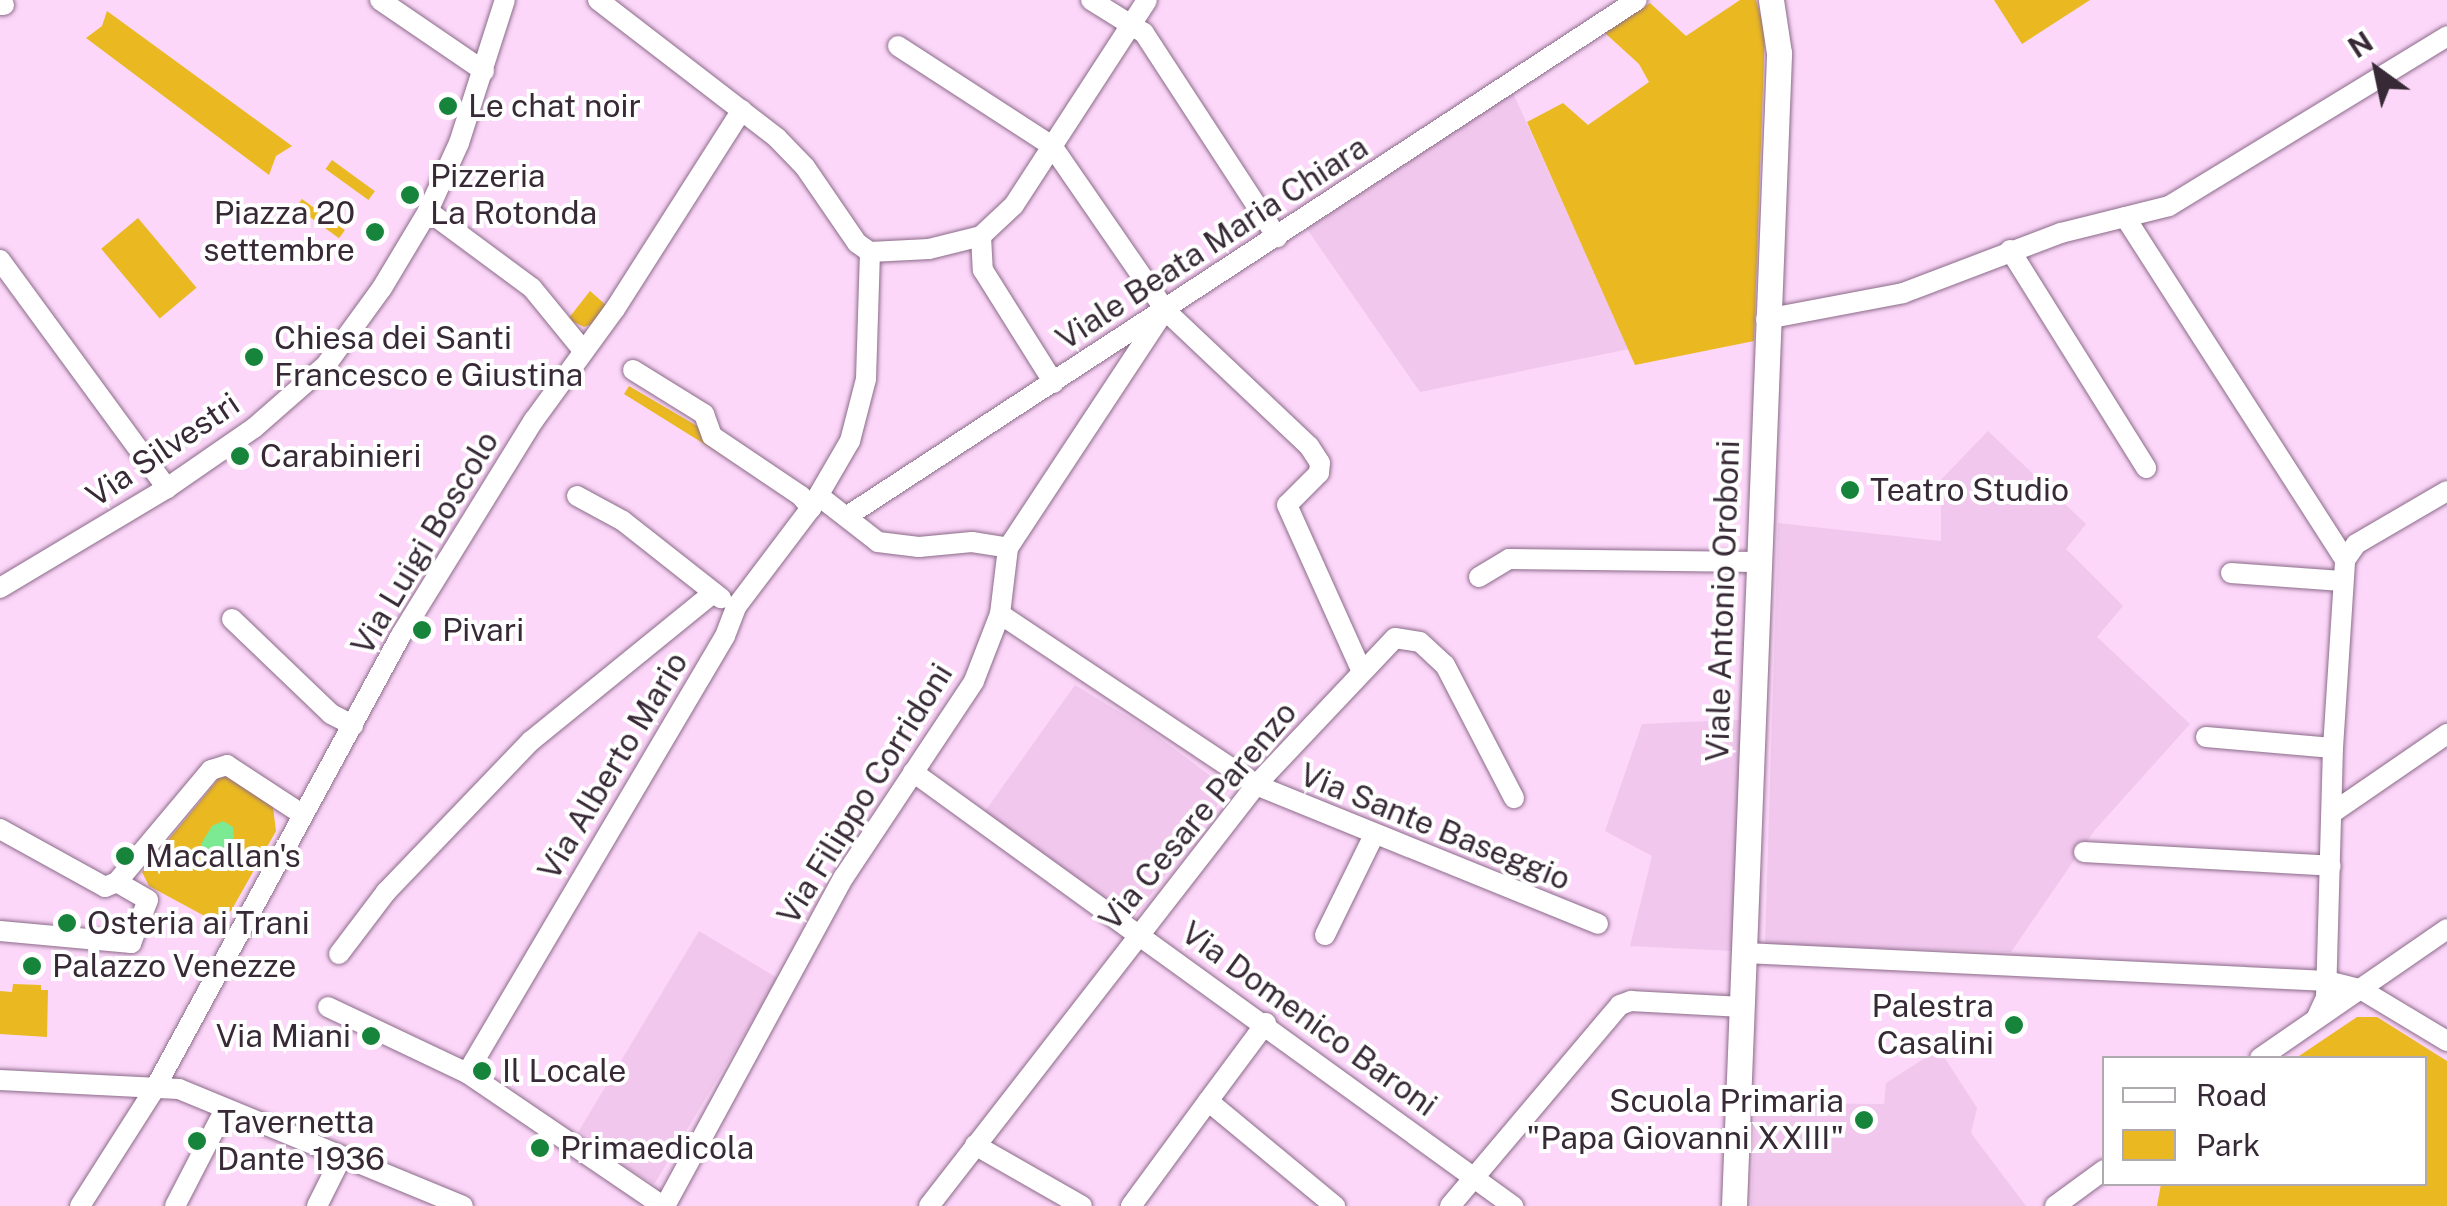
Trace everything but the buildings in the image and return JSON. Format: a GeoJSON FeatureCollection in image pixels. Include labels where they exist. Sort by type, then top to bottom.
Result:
{"type":"FeatureCollection","features":[{"type":"Feature","properties":{"kind":"street"},"geometry":{"type":"LineString","coordinates":[[380,0],[484,71]]}},
{"type":"Feature","properties":{"kind":"street","name":"Via Silvestri"},"geometry":{"type":"LineString","coordinates":[[0,588],[166,488],[254,428],[326,365],[382,288],[428,211],[484,71],[506,0]]}},
{"type":"Feature","properties":{"kind":"street"},"geometry":{"type":"LineString","coordinates":[[598,0],[742,110],[805,168],[857,243],[870,252],[929,249],[981,236],[1014,205],[1146,0]]}},
{"type":"Feature","properties":{"kind":"street"},"geometry":{"type":"LineString","coordinates":[[1090,0],[1144,34],[1277,236]]}},
{"type":"Feature","properties":{"kind":"street","name":"Viale Beata Maria Chiara"},"geometry":{"type":"LineString","coordinates":[[848,515],[1636,0]]}},
{"type":"Feature","properties":{"kind":"street","name":"Viale Antonio Oroboni"},"geometry":{"type":"LineString","coordinates":[[1734,1206],[1756,562],[1779,53],[1771,0]]}},
{"type":"Feature","properties":{"kind":"street"},"geometry":{"type":"LineString","coordinates":[[1766,319],[1904,292],[2010,250],[2169,206],[2201,190],[2447,36]]}},
{"type":"Feature","properties":{"kind":"street"},"geometry":{"type":"LineString","coordinates":[[898,46],[1052,146],[1164,310],[1309,446],[1320,463],[1320,473],[1287,505],[1361,670]]}},
{"type":"Feature","properties":{"kind":"street","name":"Via Luigi Boscolo"},"geometry":{"type":"LineString","coordinates":[[80,1206],[154,1090],[400,635],[582,349],[615,309],[742,110]]}},
{"type":"Feature","properties":{"kind":"street"},"geometry":{"type":"LineString","coordinates":[[428,211],[532,288],[582,349]]}},
{"type":"Feature","properties":{"kind":"street"},"geometry":{"type":"LineString","coordinates":[[2125,217],[2343,571]]}},
{"type":"Feature","properties":{"kind":"street"},"geometry":{"type":"LineString","coordinates":[[981,236],[983,270],[1054,383]]}},
{"type":"Feature","properties":{"kind":"street"},"geometry":{"type":"LineString","coordinates":[[2010,250],[2146,468]]}},
{"type":"Feature","properties":{"kind":"street","name":"Via Alberto Mario"},"geometry":{"type":"LineString","coordinates":[[466,1073],[726,636],[736,607],[815,502],[850,441],[866,379],[870,252]]}},
{"type":"Feature","properties":{"kind":"street"},"geometry":{"type":"LineString","coordinates":[[0,260],[166,488]]}},
{"type":"Feature","properties":{"kind":"street","name":"Via Filippo Corridoni"},"geometry":{"type":"LineString","coordinates":[[664,1206],[844,877],[974,681],[1000,614],[1008,548],[1164,310]]}},
{"type":"Feature","properties":{"kind":"street"},"geometry":{"type":"LineString","coordinates":[[633,370],[704,414],[712,436],[801,496],[848,515],[878,542],[919,547],[972,542],[1008,548]]}},
{"type":"Feature","properties":{"kind":"street"},"geometry":{"type":"LineString","coordinates":[[2310,1022],[2327,981],[2333,748],[2343,571],[2356,544],[2447,492]]}},
{"type":"Feature","properties":{"kind":"street"},"geometry":{"type":"LineString","coordinates":[[577,496],[624,521],[736,607]]}},
{"type":"Feature","properties":{"kind":"street"},"geometry":{"type":"LineString","coordinates":[[1479,577],[1509,559],[1756,562]]}},
{"type":"Feature","properties":{"kind":"street"},"geometry":{"type":"LineString","coordinates":[[2232,573],[2343,571]]}},
{"type":"Feature","properties":{"kind":"street"},"geometry":{"type":"LineString","coordinates":[[339,954],[386,892],[531,741],[713,593]]}},
{"type":"Feature","properties":{"kind":"street","name":"Via Sante Baseggio"},"geometry":{"type":"LineString","coordinates":[[1000,614],[1256,785],[1598,924]]}},
{"type":"Feature","properties":{"kind":"street"},"geometry":{"type":"LineString","coordinates":[[232,619],[331,714],[353,725]]}},
{"type":"Feature","properties":{"kind":"street","name":"Via Cesare Parenzo"},"geometry":{"type":"LineString","coordinates":[[929,1206],[1138,932],[1256,785],[1395,638],[1420,642],[1446,665],[1514,798]]}},
{"type":"Feature","properties":{"kind":"street"},"geometry":{"type":"LineString","coordinates":[[2332,813],[2447,734]]}},
{"type":"Feature","properties":{"kind":"street"},"geometry":{"type":"LineString","coordinates":[[2206,737],[2333,748]]}},
{"type":"Feature","properties":{"kind":"street"},"geometry":{"type":"LineString","coordinates":[[0,829],[105,888],[117,882],[211,770],[226,765],[302,814]]}},
{"type":"Feature","properties":{"kind":"street","name":"Via Domenico Baroni"},"geometry":{"type":"LineString","coordinates":[[913,772],[1513,1206]]}},
{"type":"Feature","properties":{"kind":"street"},"geometry":{"type":"LineString","coordinates":[[1325,935],[1374,835]]}},
{"type":"Feature","properties":{"kind":"street"},"geometry":{"type":"LineString","coordinates":[[2084,852],[2332,866]]}},
{"type":"Feature","properties":{"kind":"street"},"geometry":{"type":"LineString","coordinates":[[0,930],[131,943],[148,900],[117,882]]}},
{"type":"Feature","properties":{"kind":"street"},"geometry":{"type":"LineString","coordinates":[[2263,1056],[2447,929]]}},
{"type":"Feature","properties":{"kind":"street"},"geometry":{"type":"LineString","coordinates":[[1744,953],[2327,981],[2362,990],[2447,1041]]}},
{"type":"Feature","properties":{"kind":"street"},"geometry":{"type":"LineString","coordinates":[[2304,980],[2310,1022]]}},
{"type":"Feature","properties":{"kind":"street"},"geometry":{"type":"LineString","coordinates":[[1450,1206],[1620,1006],[1632,1002],[1742,1007]]}},
{"type":"Feature","properties":{"kind":"street"},"geometry":{"type":"LineString","coordinates":[[328,1006],[466,1073],[664,1206]]}},
{"type":"Feature","properties":{"kind":"street"},"geometry":{"type":"LineString","coordinates":[[1131,1206],[1266,1024]]}},
{"type":"Feature","properties":{"kind":"street"},"geometry":{"type":"LineString","coordinates":[[0,1080],[179,1089],[463,1206]]}},
{"type":"Feature","properties":{"kind":"street"},"geometry":{"type":"LineString","coordinates":[[1208,1101],[1336,1206]]}},
{"type":"Feature","properties":{"kind":"street"},"geometry":{"type":"LineString","coordinates":[[175,1206],[225,1109]]}},
{"type":"Feature","properties":{"kind":"street"},"geometry":{"type":"LineString","coordinates":[[975,1145],[1082,1206]]}},
{"type":"Feature","properties":{"kind":"street"},"geometry":{"type":"LineString","coordinates":[[317,1206],[341,1158]]}},
{"type":"Feature","properties":{"kind":"street"},"geometry":{"type":"LineString","coordinates":[[2055,1206],[2102,1171]]}},
{"type":"Feature","properties":{"kind":"shaded area"},"geometry":{"type":"Polygon","coordinates":[[[1513,93],[1629,349],[1420,392],[1307,229],[1513,93]]]}},
{"type":"Feature","properties":{"kind":"shaded area"},"geometry":{"type":"Polygon","coordinates":[[[1988,431],[2086,524],[2066,549],[2123,606],[2097,637],[2190,724],[2094,831],[2011,952],[1765,945],[1778,523],[1941,541],[1941,499],[1933,488],[1988,431]]]}},
{"type":"Feature","properties":{"kind":"shaded area"},"geometry":{"type":"Polygon","coordinates":[[[1075,685],[1148,729],[1229,790],[1131,921],[981,817],[1075,685]]]}},
{"type":"Feature","properties":{"kind":"shaded area"},"geometry":{"type":"Polygon","coordinates":[[[1756,719],[1733,951],[1630,946],[1652,856],[1605,831],[1642,724],[1756,719]]]}},
{"type":"Feature","properties":{"kind":"shaded area"},"geometry":{"type":"Polygon","coordinates":[[[223,821],[233,827],[234,838],[223,856],[207,859],[201,844],[212,826],[223,821]]]}},
{"type":"Feature","properties":{"kind":"shaded area"},"geometry":{"type":"Polygon","coordinates":[[[699,931],[778,978],[654,1184],[575,1137],[699,931]]]}},
{"type":"Feature","properties":{"kind":"shaded area","name":"Scuola Primaria \"Papa Giovanni XXIII\""},"geometry":{"type":"Polygon","coordinates":[[[1939,1049],[1977,1108],[1971,1133],[2026,1206],[1751,1206],[1755,1103],[1884,1104],[1886,1083],[1939,1049]]]}},
{"type":"Feature","properties":{"kind":"green space"},"geometry":{"type":"Polygon","coordinates":[[[1740,0],[1756,0],[1765,30],[1754,341],[1635,365],[1527,122],[1563,103],[1588,125],[1649,82],[1639,64],[1605,33],[1650,3],[1686,36],[1740,0]]]}},
{"type":"Feature","properties":{"kind":"green space"},"geometry":{"type":"Polygon","coordinates":[[[1994,0],[2090,0],[2022,44],[1994,0]]]}},
{"type":"Feature","properties":{"kind":"green space"},"geometry":{"type":"Polygon","coordinates":[[[107,11],[292,146],[276,156],[269,175],[86,38],[102,26],[107,11]]]}},
{"type":"Feature","properties":{"kind":"green space"},"geometry":{"type":"Polygon","coordinates":[[[332,160],[375,191],[368,200],[326,169],[332,160]]]}},
{"type":"Feature","properties":{"kind":"green space"},"geometry":{"type":"Polygon","coordinates":[[[302,199],[345,230],[339,238],[296,207],[302,199]]]}},
{"type":"Feature","properties":{"kind":"green space"},"geometry":{"type":"Polygon","coordinates":[[[138,218],[196,288],[160,319],[101,249],[138,218]]]}},
{"type":"Feature","properties":{"kind":"green space"},"geometry":{"type":"Polygon","coordinates":[[[590,291],[606,305],[592,324],[584,327],[568,319],[590,291]]]}},
{"type":"Feature","properties":{"kind":"green space"},"geometry":{"type":"Polygon","coordinates":[[[629,386],[697,426],[705,438],[791,498],[624,394],[629,386]]]}},
{"type":"Feature","properties":{"kind":"green space"},"geometry":{"type":"Polygon","coordinates":[[[220,777],[227,777],[273,807],[276,831],[231,911],[212,920],[149,886],[142,872],[220,777]]]}},
{"type":"Feature","properties":{"kind":"green space"},"geometry":{"type":"Polygon","coordinates":[[[13,984],[41,985],[41,990],[48,990],[47,1037],[0,1034],[0,991],[12,992],[13,984]]]}},
{"type":"Feature","properties":{"kind":"green space"},"geometry":{"type":"Polygon","coordinates":[[[2357,1017],[2377,1017],[2447,1061],[2447,1206],[2157,1206],[2161,1186],[2427,1186],[2427,1056],[2299,1056],[2357,1017]]]}},
{"type":"Feature","properties":{"kind":"place","name":"Le chat noir"},"geometry":{"type":"Point","coordinates":[448,106]}},
{"type":"Feature","properties":{"kind":"place","name":"Pizzeria La Rotonda"},"geometry":{"type":"Point","coordinates":[410,195]}},
{"type":"Feature","properties":{"kind":"place","name":"Piazza 20 settembre"},"geometry":{"type":"Point","coordinates":[375,232]}},
{"type":"Feature","properties":{"kind":"place","name":"Chiesa dei Santi Francesco e Giustina"},"geometry":{"type":"Point","coordinates":[254,357]}},
{"type":"Feature","properties":{"kind":"place","name":"Carabinieri"},"geometry":{"type":"Point","coordinates":[240,456]}},
{"type":"Feature","properties":{"kind":"place","name":"Teatro Studio"},"geometry":{"type":"Point","coordinates":[1850,490]}},
{"type":"Feature","properties":{"kind":"place","name":"Pivari"},"geometry":{"type":"Point","coordinates":[422,630]}},
{"type":"Feature","properties":{"kind":"place","name":"Macallan's"},"geometry":{"type":"Point","coordinates":[125,856]}},
{"type":"Feature","properties":{"kind":"place","name":"Osteria ai Trani"},"geometry":{"type":"Point","coordinates":[67,923]}},
{"type":"Feature","properties":{"kind":"place","name":"Palazzo Venezze"},"geometry":{"type":"Point","coordinates":[32,966]}},
{"type":"Feature","properties":{"kind":"place","name":"Palestra Casalini"},"geometry":{"type":"Point","coordinates":[2014,1025]}},
{"type":"Feature","properties":{"kind":"place","name":"Via Miani"},"geometry":{"type":"Point","coordinates":[371,1036]}},
{"type":"Feature","properties":{"kind":"place","name":"Il Locale"},"geometry":{"type":"Point","coordinates":[482,1071]}},
{"type":"Feature","properties":{"kind":"place","name":"Scuola Primaria \"Papa Giovanni XXIII\""},"geometry":{"type":"Point","coordinates":[1864,1120]}},
{"type":"Feature","properties":{"kind":"place","name":"Tavernetta Dante 1936"},"geometry":{"type":"Point","coordinates":[197,1141]}},
{"type":"Feature","properties":{"kind":"place","name":"Primaedicola"},"geometry":{"type":"Point","coordinates":[540,1148]}}]}
